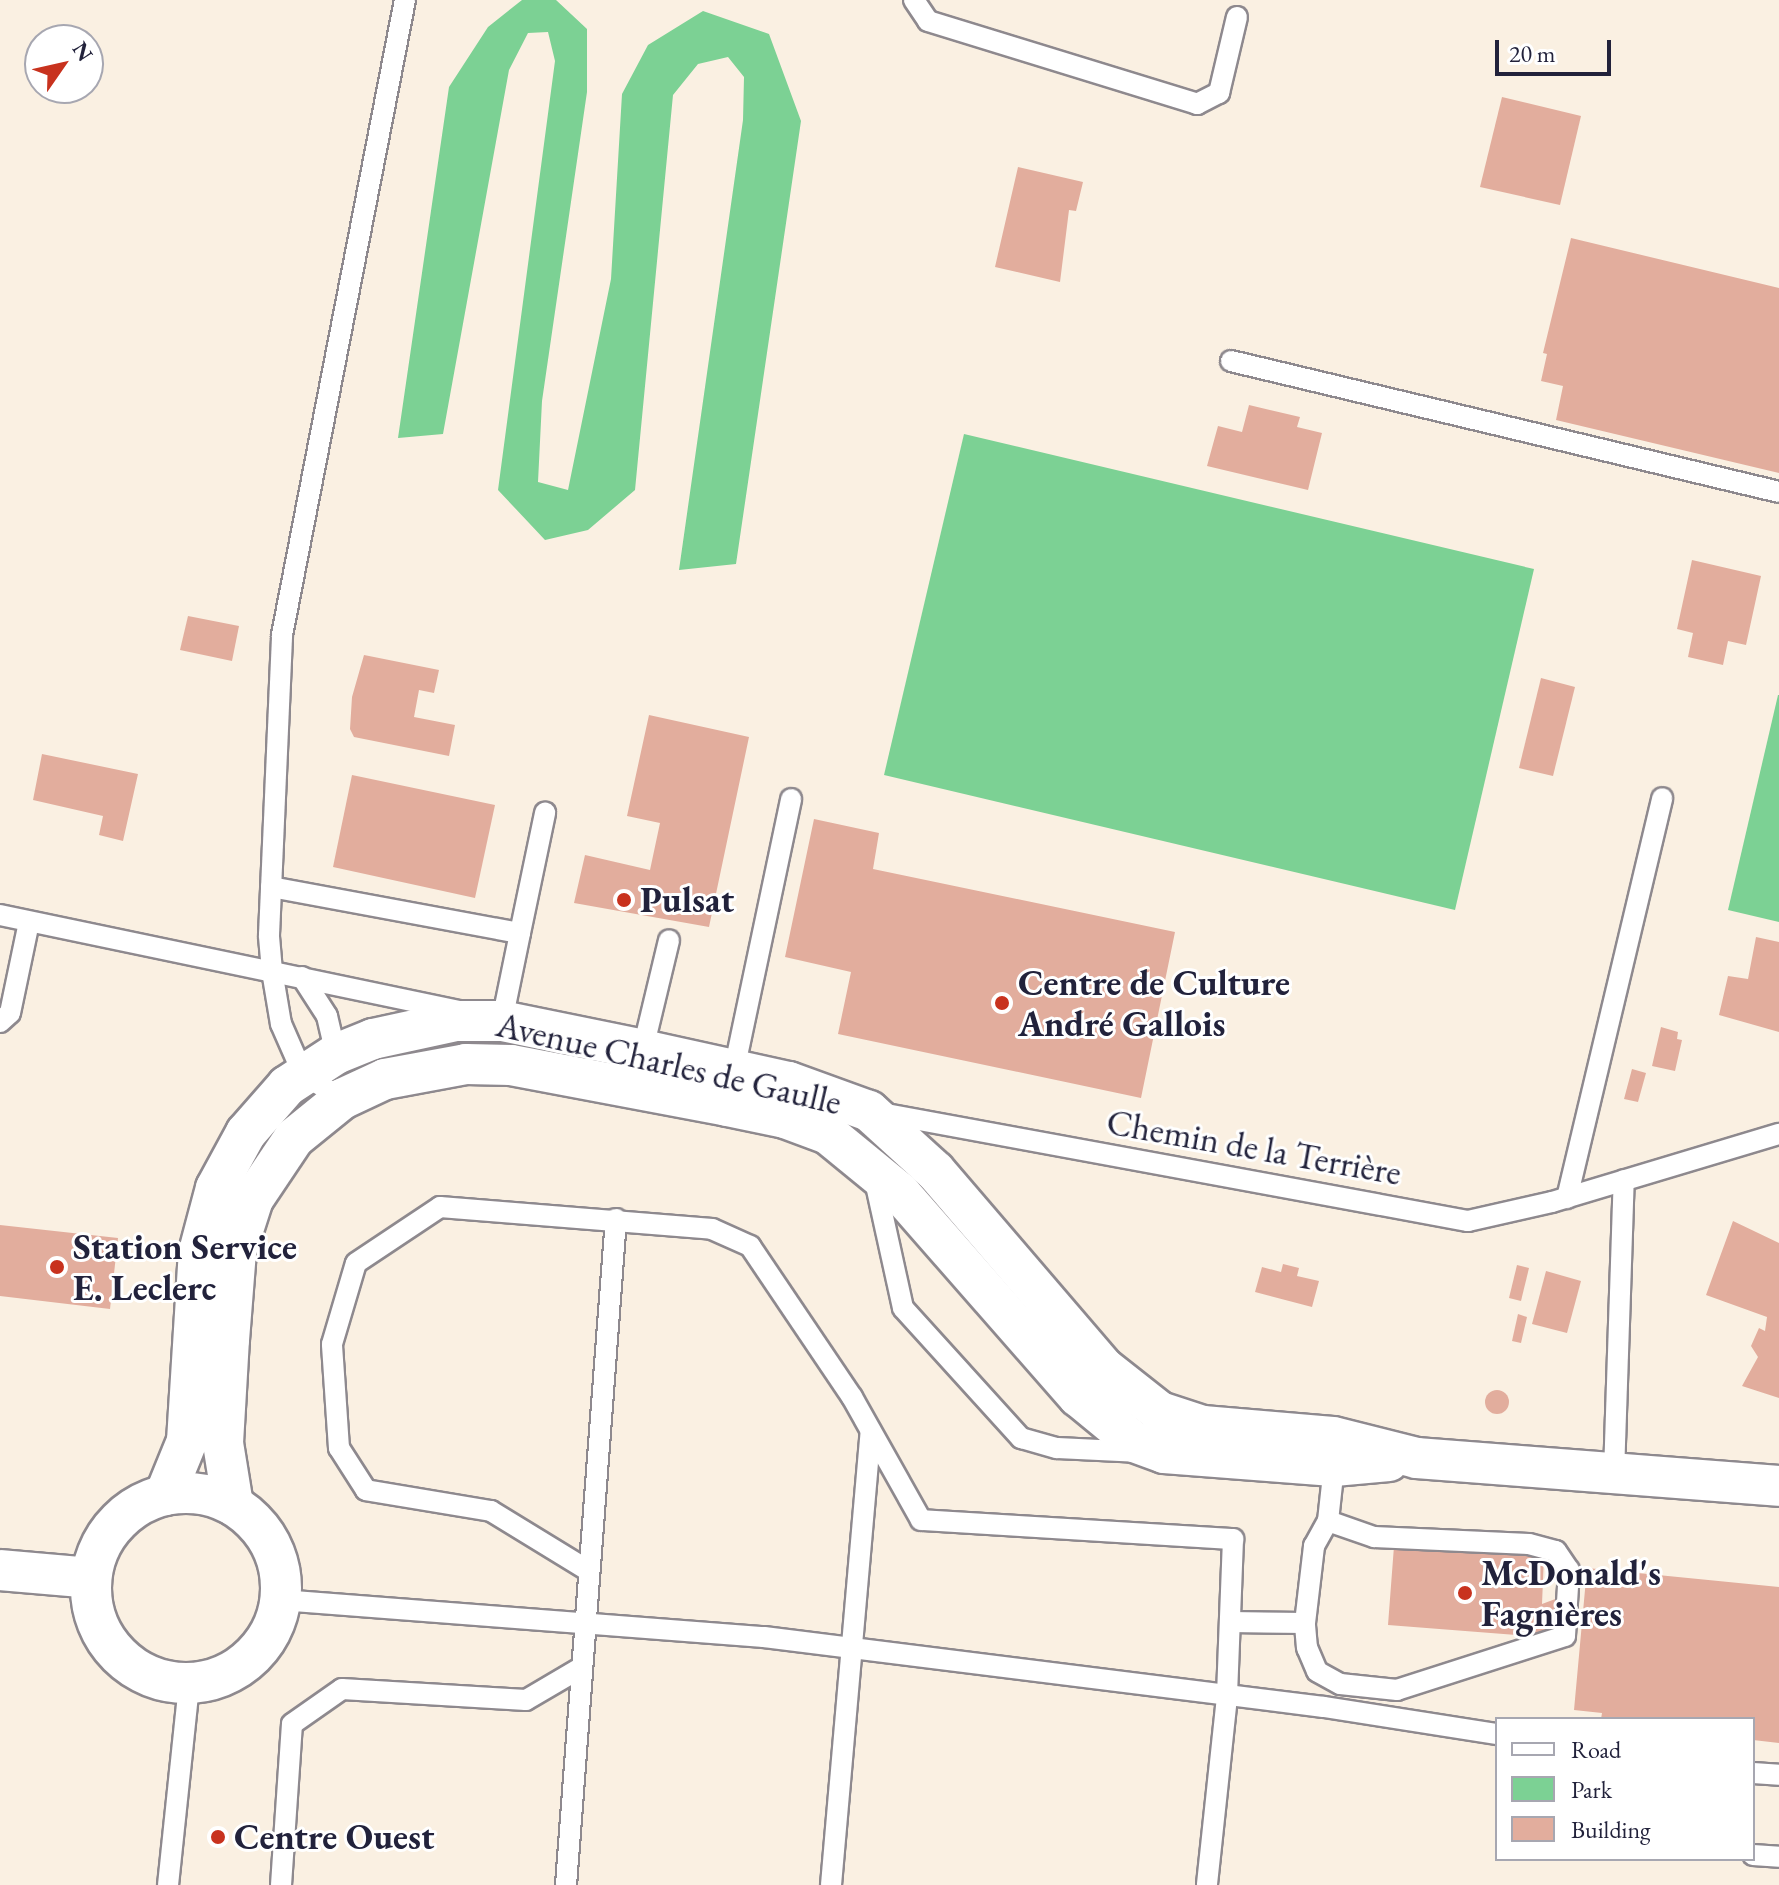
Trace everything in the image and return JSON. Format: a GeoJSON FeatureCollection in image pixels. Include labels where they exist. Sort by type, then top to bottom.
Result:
{"type":"FeatureCollection","features":[{"type":"Feature","properties":{"kind":"street","name":"Avenue Charles de Gaulle"},"geometry":{"type":"LineString","coordinates":[[165,1495],[187,1441],[199,1252],[216,1188],[246,1133],[319,1064],[373,1039],[456,1021],[502,1021],[643,1050],[731,1088],[785,1118],[828,1134],[871,1164],[1078,1396],[1134,1442],[1164,1453],[1334,1466],[1417,1458]]}},
{"type":"Feature","properties":{"kind":"street","name":"Avenue Charles de Gaulle"},"geometry":{"type":"LineString","coordinates":[[233,1505],[223,1443],[236,1252],[253,1199],[294,1138],[342,1099],[385,1079],[466,1064],[511,1065],[634,1088],[731,1088],[842,1097],[869,1111],[935,1171],[1104,1368],[1160,1412],[1203,1426],[1333,1437],[1417,1458],[1779,1486]]}},
{"type":"Feature","properties":{"kind":"street"},"geometry":{"type":"LineString","coordinates":[[165,1495],[212,1496],[233,1505],[271,1545],[280,1572],[281,1600],[260,1649],[216,1679],[189,1684],[157,1679],[128,1664],[106,1640],[93,1610],[91,1578],[99,1549],[114,1525],[138,1505],[165,1495]]}},
{"type":"Feature","properties":{"kind":"street"},"geometry":{"type":"LineString","coordinates":[[0,1570],[91,1578]]}},
{"type":"Feature","properties":{"kind":"lane"},"geometry":{"type":"LineString","coordinates":[[342,1099],[319,1064],[281,1024],[272,971],[271,887],[282,635],[405,0]]}},
{"type":"Feature","properties":{"kind":"lane"},"geometry":{"type":"LineString","coordinates":[[914,0],[928,21],[1197,104],[1219,93],[1237,17]]}},
{"type":"Feature","properties":{"kind":"lane"},"geometry":{"type":"LineString","coordinates":[[1231,361],[1779,492]]}},
{"type":"Feature","properties":{"kind":"lane"},"geometry":{"type":"LineString","coordinates":[[1567,1198],[1662,798]]}},
{"type":"Feature","properties":{"kind":"lane"},"geometry":{"type":"LineString","coordinates":[[731,1088],[791,799]]}},
{"type":"Feature","properties":{"kind":"lane"},"geometry":{"type":"LineString","coordinates":[[0,915],[502,1021],[545,813]]}},
{"type":"Feature","properties":{"kind":"lane"},"geometry":{"type":"LineString","coordinates":[[271,887],[520,933]]}},
{"type":"Feature","properties":{"kind":"lane"},"geometry":{"type":"LineString","coordinates":[[0,1022],[10,1013],[29,922]]}},
{"type":"Feature","properties":{"kind":"lane"},"geometry":{"type":"LineString","coordinates":[[634,1088],[669,940]]}},
{"type":"Feature","properties":{"kind":"lane"},"geometry":{"type":"LineString","coordinates":[[302,977],[327,1016],[319,1064],[342,1099]]}},
{"type":"Feature","properties":{"kind":"lane","name":"Chemin de la Terrière"},"geometry":{"type":"LineString","coordinates":[[869,1111],[1468,1221],[1567,1198],[1779,1134]]}},
{"type":"Feature","properties":{"kind":"lane"},"geometry":{"type":"LineString","coordinates":[[871,1164],[903,1308],[1021,1438],[1057,1448],[1164,1453]]}},
{"type":"Feature","properties":{"kind":"lane"},"geometry":{"type":"LineString","coordinates":[[1614,1474],[1624,1180]]}},
{"type":"Feature","properties":{"kind":"lane"},"geometry":{"type":"LineString","coordinates":[[589,1571],[491,1511],[366,1490],[339,1448],[332,1344],[356,1263],[440,1207],[712,1229],[750,1246],[871,1432],[921,1520],[1233,1539],[1227,1697],[1207,1885]]}},
{"type":"Feature","properties":{"kind":"lane"},"geometry":{"type":"LineString","coordinates":[[566,1885],[616,1219]]}},
{"type":"Feature","properties":{"kind":"lane"},"geometry":{"type":"LineString","coordinates":[[831,1885],[871,1432]]}},
{"type":"Feature","properties":{"kind":"lane"},"geometry":{"type":"LineString","coordinates":[[1328,1521],[1374,1537],[1529,1544],[1556,1551],[1569,1570],[1565,1636],[1397,1690],[1340,1684],[1317,1671],[1307,1648],[1305,1623],[1314,1546],[1328,1521],[1334,1466]]}},
{"type":"Feature","properties":{"kind":"lane"},"geometry":{"type":"LineString","coordinates":[[281,1600],[586,1626],[764,1637],[1495,1734]]}},
{"type":"Feature","properties":{"kind":"lane"},"geometry":{"type":"LineString","coordinates":[[1230,1622],[1305,1623]]}},
{"type":"Feature","properties":{"kind":"lane"},"geometry":{"type":"LineString","coordinates":[[281,1885],[292,1724],[342,1689],[526,1700],[582,1667]]}},
{"type":"Feature","properties":{"kind":"lane"},"geometry":{"type":"LineString","coordinates":[[168,1885],[189,1684]]}},
{"type":"Feature","properties":{"kind":"lane"},"geometry":{"type":"LineString","coordinates":[[1755,1773],[1779,1775]]}},
{"type":"Feature","properties":{"kind":"lane"},"geometry":{"type":"LineString","coordinates":[[1755,1855],[1779,1857]]}},
{"type":"Feature","properties":{"kind":"green space"},"geometry":{"type":"Polygon","coordinates":[[[522,0],[556,0],[587,29],[587,92],[542,401],[538,482],[568,490],[611,279],[622,94],[648,45],[703,11],[769,34],[801,121],[736,564],[679,570],[743,120],[744,77],[728,57],[698,64],[673,95],[635,490],[588,530],[545,540],[498,490],[555,61],[548,32],[528,33],[509,70],[443,434],[398,438],[449,87],[488,27],[522,0]]]}},
{"type":"Feature","properties":{"kind":"green space"},"geometry":{"type":"Polygon","coordinates":[[[964,434],[1534,569],[1455,910],[884,775],[964,434]]]}},
{"type":"Feature","properties":{"kind":"green space"},"geometry":{"type":"Polygon","coordinates":[[[1779,695],[1779,922],[1728,910],[1779,695]]]}},
{"type":"Feature","properties":{"kind":"building"},"geometry":{"type":"Polygon","coordinates":[[[1502,97],[1581,116],[1560,205],[1480,187],[1502,97]]]}},
{"type":"Feature","properties":{"kind":"building"},"geometry":{"type":"Polygon","coordinates":[[[1018,167],[1083,182],[1076,211],[1069,210],[1060,282],[995,267],[1018,167]]]}},
{"type":"Feature","properties":{"kind":"building"},"geometry":{"type":"Polygon","coordinates":[[[1571,238],[1779,288],[1779,473],[1556,420],[1563,386],[1541,381],[1547,354],[1543,353],[1571,238]]]}},
{"type":"Feature","properties":{"kind":"building"},"geometry":{"type":"Polygon","coordinates":[[[1249,405],[1300,417],[1297,427],[1322,433],[1308,490],[1207,466],[1218,426],[1242,432],[1249,405]]]}},
{"type":"Feature","properties":{"kind":"building"},"geometry":{"type":"Polygon","coordinates":[[[1692,560],[1761,576],[1746,645],[1728,641],[1723,665],[1688,657],[1693,633],[1677,629],[1692,560]]]}},
{"type":"Feature","properties":{"kind":"building"},"geometry":{"type":"Polygon","coordinates":[[[188,616],[239,626],[232,661],[180,650],[188,616]]]}},
{"type":"Feature","properties":{"kind":"building"},"geometry":{"type":"Polygon","coordinates":[[[364,655],[439,670],[434,693],[419,690],[414,717],[455,725],[449,756],[354,737],[350,729],[352,697],[364,655]]]}},
{"type":"Feature","properties":{"kind":"building"},"geometry":{"type":"Polygon","coordinates":[[[1541,678],[1575,687],[1553,776],[1519,768],[1541,678]]]}},
{"type":"Feature","properties":{"kind":"building"},"geometry":{"type":"Polygon","coordinates":[[[649,715],[749,737],[709,927],[574,903],[585,855],[650,870],[660,823],[627,816],[649,715]]]}},
{"type":"Feature","properties":{"kind":"building"},"geometry":{"type":"Polygon","coordinates":[[[42,754],[138,774],[123,841],[99,835],[103,816],[33,800],[42,754]]]}},
{"type":"Feature","properties":{"kind":"building"},"geometry":{"type":"Polygon","coordinates":[[[352,775],[495,805],[475,898],[333,867],[352,775]]]}},
{"type":"Feature","properties":{"kind":"building","name":"Centre de Culture André Gallois"},"geometry":{"type":"Polygon","coordinates":[[[814,819],[879,833],[873,869],[1175,932],[1141,1098],[838,1034],[851,972],[785,957],[814,819]]]}},
{"type":"Feature","properties":{"kind":"building"},"geometry":{"type":"Polygon","coordinates":[[[1756,937],[1779,942],[1779,1032],[1719,1015],[1728,976],[1748,979],[1756,937]]]}},
{"type":"Feature","properties":{"kind":"building"},"geometry":{"type":"Polygon","coordinates":[[[1661,1027],[1678,1032],[1677,1039],[1682,1040],[1675,1071],[1652,1066],[1661,1027]]]}},
{"type":"Feature","properties":{"kind":"building"},"geometry":{"type":"Polygon","coordinates":[[[1632,1069],[1646,1073],[1638,1102],[1624,1099],[1632,1069]]]}},
{"type":"Feature","properties":{"kind":"building"},"geometry":{"type":"Polygon","coordinates":[[[1733,1221],[1779,1243],[1779,1398],[1742,1386],[1758,1357],[1751,1346],[1759,1328],[1765,1331],[1767,1317],[1706,1295],[1733,1221]]]}},
{"type":"Feature","properties":{"kind":"building","name":"Station Service E. Leclerc"},"geometry":{"type":"Polygon","coordinates":[[[0,1225],[118,1238],[110,1309],[0,1296],[0,1225]]]}},
{"type":"Feature","properties":{"kind":"building"},"geometry":{"type":"Polygon","coordinates":[[[1283,1264],[1299,1268],[1297,1276],[1319,1281],[1312,1307],[1255,1292],[1262,1267],[1281,1272],[1283,1264]]]}},
{"type":"Feature","properties":{"kind":"building"},"geometry":{"type":"Polygon","coordinates":[[[1517,1265],[1529,1268],[1521,1301],[1509,1298],[1517,1265]]]}},
{"type":"Feature","properties":{"kind":"building"},"geometry":{"type":"Polygon","coordinates":[[[1546,1271],[1581,1281],[1567,1333],[1532,1324],[1546,1271]]]}},
{"type":"Feature","properties":{"kind":"building"},"geometry":{"type":"Polygon","coordinates":[[[1518,1314],[1527,1317],[1521,1343],[1512,1341],[1518,1314]]]}},
{"type":"Feature","properties":{"kind":"building"},"geometry":{"type":"Polygon","coordinates":[[[1497,1390],[1508,1397],[1509,1402],[1502,1413],[1497,1414],[1486,1407],[1485,1402],[1492,1391],[1497,1390]]]}},
{"type":"Feature","properties":{"kind":"building"},"geometry":{"type":"Polygon","coordinates":[[[1394,1546],[1544,1556],[1542,1604],[1558,1598],[1555,1638],[1388,1625],[1394,1546]]]}},
{"type":"Feature","properties":{"kind":"building"},"geometry":{"type":"Polygon","coordinates":[[[1587,1568],[1779,1587],[1779,1743],[1755,1740],[1755,1717],[1601,1717],[1602,1713],[1574,1710],[1587,1568]]]}},
{"type":"Feature","properties":{"kind":"place","name":"Pulsat"},"geometry":{"type":"Point","coordinates":[624,900]}},
{"type":"Feature","properties":{"kind":"place","name":"Centre de Culture André Gallois"},"geometry":{"type":"Point","coordinates":[1002,1003]}},
{"type":"Feature","properties":{"kind":"place","name":"Station Service E. Leclerc"},"geometry":{"type":"Point","coordinates":[57,1267]}},
{"type":"Feature","properties":{"kind":"place","name":"McDonald's Fagnières"},"geometry":{"type":"Point","coordinates":[1465,1593]}},
{"type":"Feature","properties":{"kind":"place","name":"Centre Ouest"},"geometry":{"type":"Point","coordinates":[218,1837]}}]}
